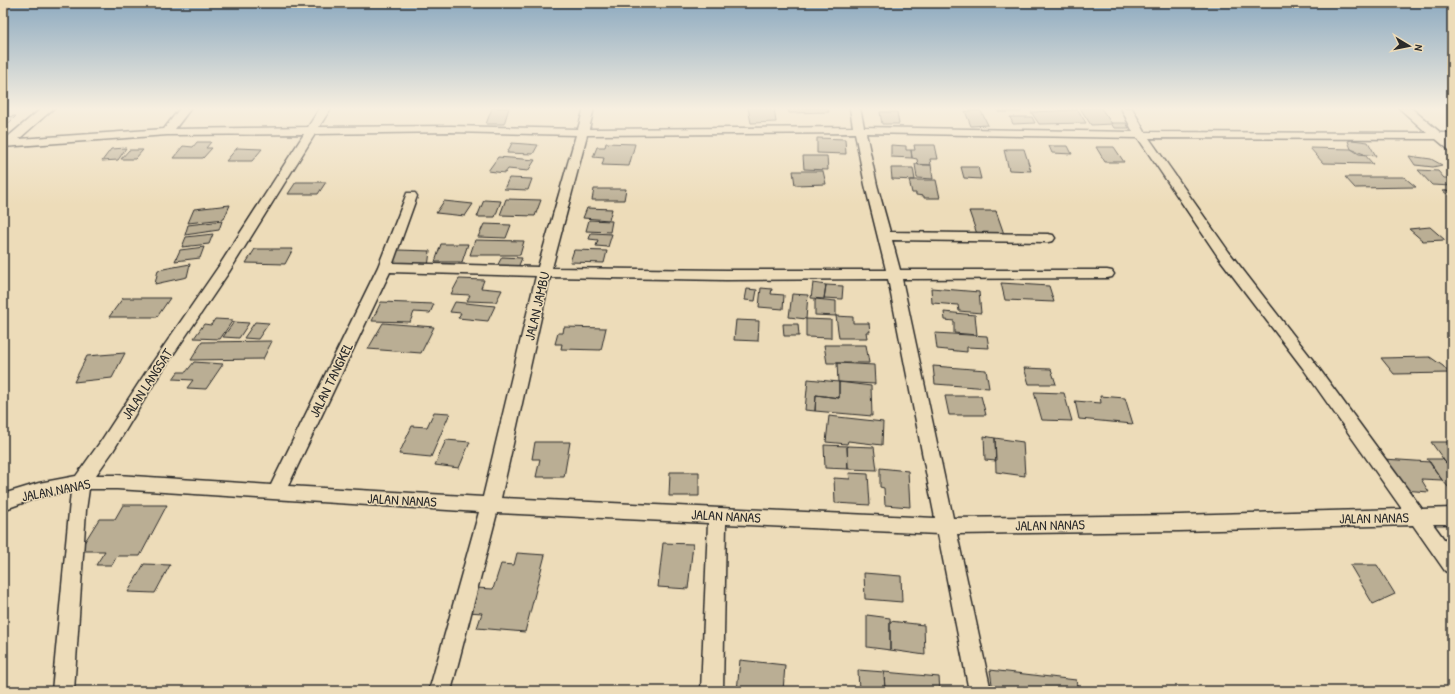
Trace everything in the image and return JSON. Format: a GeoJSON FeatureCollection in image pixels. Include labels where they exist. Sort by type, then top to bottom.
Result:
{"type":"FeatureCollection","features":[{"type":"Feature","properties":{"kind":"street"},"geometry":{"type":"LineString","coordinates":[[5,145],[62,140]]}},
{"type":"Feature","properties":{"kind":"street","name":"JALAN LANGSAT"},"geometry":{"type":"LineString","coordinates":[[63,691],[77,510],[81,482],[107,446],[224,269],[305,140]]}},
{"type":"Feature","properties":{"kind":"street","name":"JALAN JAMBU"},"geometry":{"type":"LineString","coordinates":[[440,691],[490,505],[544,272],[565,192],[581,140]]}},
{"type":"Feature","properties":{"kind":"street"},"geometry":{"type":"LineString","coordinates":[[863,140],[871,185],[894,273],[980,691]]}},
{"type":"Feature","properties":{"kind":"street"},"geometry":{"type":"LineString","coordinates":[[1145,140],[1224,255],[1307,363],[1452,565]]}},
{"type":"Feature","properties":{"kind":"street"},"geometry":{"type":"LineString","coordinates":[[1444,140],[1452,147]]}},
{"type":"Feature","properties":{"kind":"street","name":"JALAN TANGKEL"},"geometry":{"type":"LineString","coordinates":[[276,493],[385,267],[411,196]]}},
{"type":"Feature","properties":{"kind":"street"},"geometry":{"type":"LineString","coordinates":[[884,236],[1048,238]]}},
{"type":"Feature","properties":{"kind":"street"},"geometry":{"type":"LineString","coordinates":[[385,267],[544,272],[718,274],[1107,274]]}},
{"type":"Feature","properties":{"kind":"street","name":"JALAN NANAS"},"geometry":{"type":"LineString","coordinates":[[3,502],[39,490],[81,482],[117,482],[490,505],[947,526],[1179,523],[1452,516]]}},
{"type":"Feature","properties":{"kind":"street"},"geometry":{"type":"LineString","coordinates":[[712,691],[717,516]]}},
{"type":"Feature","properties":{"kind":"building"},"geometry":{"type":"Polygon","coordinates":[[[817,140],[845,140],[846,154],[817,153],[817,140]]]}},
{"type":"Feature","properties":{"kind":"building"},"geometry":{"type":"Polygon","coordinates":[[[1348,141],[1368,142],[1376,156],[1359,154],[1351,149],[1348,141]]]}},
{"type":"Feature","properties":{"kind":"building"},"geometry":{"type":"Polygon","coordinates":[[[197,142],[211,142],[206,148],[212,148],[203,158],[173,158],[183,146],[193,147],[197,142]]]}},
{"type":"Feature","properties":{"kind":"building"},"geometry":{"type":"Polygon","coordinates":[[[512,143],[538,145],[533,154],[507,153],[512,143]]]}},
{"type":"Feature","properties":{"kind":"building"},"geometry":{"type":"Polygon","coordinates":[[[606,143],[635,144],[629,166],[602,165],[604,158],[593,157],[597,147],[605,147],[606,143]]]}},
{"type":"Feature","properties":{"kind":"building"},"geometry":{"type":"Polygon","coordinates":[[[891,145],[906,146],[906,150],[911,150],[912,158],[891,157],[891,145]]]}},
{"type":"Feature","properties":{"kind":"building"},"geometry":{"type":"Polygon","coordinates":[[[914,145],[935,145],[938,159],[930,159],[931,165],[918,165],[917,159],[912,158],[911,150],[915,150],[914,145]]]}},
{"type":"Feature","properties":{"kind":"building"},"geometry":{"type":"Polygon","coordinates":[[[1049,146],[1068,146],[1072,154],[1052,153],[1049,146]]]}},
{"type":"Feature","properties":{"kind":"building"},"geometry":{"type":"Polygon","coordinates":[[[1096,147],[1114,147],[1124,162],[1105,162],[1096,147]]]}},
{"type":"Feature","properties":{"kind":"building"},"geometry":{"type":"Polygon","coordinates":[[[126,148],[118,160],[102,161],[111,149],[126,148]]]}},
{"type":"Feature","properties":{"kind":"building"},"geometry":{"type":"Polygon","coordinates":[[[237,148],[262,149],[252,161],[226,161],[237,148]]]}},
{"type":"Feature","properties":{"kind":"building"},"geometry":{"type":"Polygon","coordinates":[[[1310,148],[1351,149],[1364,154],[1373,164],[1323,163],[1310,148]]]}},
{"type":"Feature","properties":{"kind":"building"},"geometry":{"type":"Polygon","coordinates":[[[1006,149],[1024,149],[1031,171],[1009,170],[1004,150],[1007,151],[1006,149]]]}},
{"type":"Feature","properties":{"kind":"building"},"geometry":{"type":"Polygon","coordinates":[[[129,150],[143,150],[135,159],[121,159],[129,150]]]}},
{"type":"Feature","properties":{"kind":"building"},"geometry":{"type":"Polygon","coordinates":[[[803,156],[827,156],[828,170],[804,169],[803,156]]]}},
{"type":"Feature","properties":{"kind":"building"},"geometry":{"type":"Polygon","coordinates":[[[1409,156],[1431,159],[1442,165],[1433,167],[1415,165],[1409,156]]]}},
{"type":"Feature","properties":{"kind":"building"},"geometry":{"type":"Polygon","coordinates":[[[498,157],[535,160],[528,171],[508,169],[505,173],[488,171],[498,157]]]}},
{"type":"Feature","properties":{"kind":"building"},"geometry":{"type":"Polygon","coordinates":[[[915,164],[931,165],[933,179],[917,178],[915,164]]]}},
{"type":"Feature","properties":{"kind":"building"},"geometry":{"type":"Polygon","coordinates":[[[961,167],[978,167],[981,179],[964,178],[961,167]]]}},
{"type":"Feature","properties":{"kind":"building"},"geometry":{"type":"Polygon","coordinates":[[[891,168],[913,168],[915,180],[892,179],[891,168]]]}},
{"type":"Feature","properties":{"kind":"building"},"geometry":{"type":"Polygon","coordinates":[[[1418,170],[1438,171],[1444,178],[1452,178],[1452,186],[1432,185],[1418,170]]]}},
{"type":"Feature","properties":{"kind":"building"},"geometry":{"type":"Polygon","coordinates":[[[793,171],[823,171],[826,184],[795,185],[793,171]]]}},
{"type":"Feature","properties":{"kind":"building"},"geometry":{"type":"Polygon","coordinates":[[[1345,177],[1404,177],[1416,187],[1355,188],[1345,177]]]}},
{"type":"Feature","properties":{"kind":"building"},"geometry":{"type":"Polygon","coordinates":[[[509,178],[532,179],[528,190],[504,189],[509,178]]]}},
{"type":"Feature","properties":{"kind":"building"},"geometry":{"type":"Polygon","coordinates":[[[909,180],[936,180],[940,198],[924,198],[924,196],[912,193],[909,180]]]}},
{"type":"Feature","properties":{"kind":"building"},"geometry":{"type":"Polygon","coordinates":[[[296,182],[326,182],[318,194],[288,194],[296,182]]]}},
{"type":"Feature","properties":{"kind":"building"},"geometry":{"type":"Polygon","coordinates":[[[594,189],[626,189],[624,200],[592,200],[594,189]]]}},
{"type":"Feature","properties":{"kind":"building"},"geometry":{"type":"Polygon","coordinates":[[[1452,190],[1452,198],[1443,191],[1452,190]]]}},
{"type":"Feature","properties":{"kind":"building"},"geometry":{"type":"Polygon","coordinates":[[[506,199],[541,200],[535,216],[500,215],[506,199]]]}},
{"type":"Feature","properties":{"kind":"building"},"geometry":{"type":"Polygon","coordinates":[[[484,200],[501,201],[495,217],[477,217],[484,200]]]}},
{"type":"Feature","properties":{"kind":"building"},"geometry":{"type":"Polygon","coordinates":[[[444,201],[473,204],[465,216],[436,213],[444,201]]]}},
{"type":"Feature","properties":{"kind":"building"},"geometry":{"type":"Polygon","coordinates":[[[230,205],[224,219],[188,223],[194,209],[230,205]]]}},
{"type":"Feature","properties":{"kind":"building"},"geometry":{"type":"Polygon","coordinates":[[[587,208],[612,209],[609,220],[583,218],[587,208]]]}},
{"type":"Feature","properties":{"kind":"building"},"geometry":{"type":"Polygon","coordinates":[[[969,211],[996,211],[1004,234],[977,234],[969,211]]]}},
{"type":"Feature","properties":{"kind":"building"},"geometry":{"type":"Polygon","coordinates":[[[589,220],[612,221],[610,232],[586,231],[589,220]]]}},
{"type":"Feature","properties":{"kind":"building"},"geometry":{"type":"Polygon","coordinates":[[[222,221],[219,230],[185,235],[188,225],[222,221]]]}},
{"type":"Feature","properties":{"kind":"building"},"geometry":{"type":"Polygon","coordinates":[[[484,224],[511,225],[506,238],[478,237],[484,224]]]}},
{"type":"Feature","properties":{"kind":"building"},"geometry":{"type":"Polygon","coordinates":[[[1430,227],[1445,240],[1423,241],[1409,229],[1430,227]]]}},
{"type":"Feature","properties":{"kind":"building"},"geometry":{"type":"Polygon","coordinates":[[[591,233],[612,234],[608,247],[596,246],[598,240],[589,239],[591,233]]]}},
{"type":"Feature","properties":{"kind":"building"},"geometry":{"type":"Polygon","coordinates":[[[213,234],[209,244],[182,247],[186,237],[213,234]]]}},
{"type":"Feature","properties":{"kind":"building"},"geometry":{"type":"Polygon","coordinates":[[[475,240],[524,241],[520,255],[470,255],[475,240]]]}},
{"type":"Feature","properties":{"kind":"building"},"geometry":{"type":"Polygon","coordinates":[[[441,244],[468,244],[462,262],[435,262],[441,244]]]}},
{"type":"Feature","properties":{"kind":"building"},"geometry":{"type":"Polygon","coordinates":[[[204,247],[200,258],[175,261],[180,250],[204,247]]]}},
{"type":"Feature","properties":{"kind":"building"},"geometry":{"type":"Polygon","coordinates":[[[255,249],[293,249],[285,264],[246,263],[255,249]]]}},
{"type":"Feature","properties":{"kind":"building"},"geometry":{"type":"Polygon","coordinates":[[[398,250],[430,251],[428,267],[389,265],[398,250]]]}},
{"type":"Feature","properties":{"kind":"building"},"geometry":{"type":"Polygon","coordinates":[[[574,250],[607,251],[604,263],[570,262],[574,250]]]}},
{"type":"Feature","properties":{"kind":"building"},"geometry":{"type":"Polygon","coordinates":[[[502,257],[522,258],[517,270],[496,268],[502,257]]]}},
{"type":"Feature","properties":{"kind":"building"},"geometry":{"type":"Polygon","coordinates":[[[190,264],[187,277],[155,284],[158,270],[190,264]]]}},
{"type":"Feature","properties":{"kind":"building"},"geometry":{"type":"Polygon","coordinates":[[[459,279],[484,280],[481,288],[502,290],[496,302],[467,301],[470,295],[451,294],[459,279]]]}},
{"type":"Feature","properties":{"kind":"building"},"geometry":{"type":"Polygon","coordinates":[[[813,283],[826,285],[824,299],[811,298],[813,283]]]}},
{"type":"Feature","properties":{"kind":"building"},"geometry":{"type":"Polygon","coordinates":[[[1001,283],[1049,286],[1054,302],[1005,300],[1001,283]]]}},
{"type":"Feature","properties":{"kind":"building"},"geometry":{"type":"Polygon","coordinates":[[[826,285],[843,286],[842,299],[824,298],[826,285]]]}},
{"type":"Feature","properties":{"kind":"building"},"geometry":{"type":"Polygon","coordinates":[[[761,288],[772,289],[771,294],[784,295],[783,309],[759,307],[761,288]]]}},
{"type":"Feature","properties":{"kind":"building"},"geometry":{"type":"Polygon","coordinates":[[[931,288],[979,292],[981,313],[959,311],[958,305],[932,303],[931,288]]]}},
{"type":"Feature","properties":{"kind":"building"},"geometry":{"type":"Polygon","coordinates":[[[747,289],[757,290],[755,301],[745,300],[747,289]]]}},
{"type":"Feature","properties":{"kind":"building"},"geometry":{"type":"Polygon","coordinates":[[[792,294],[808,295],[806,319],[789,317],[792,294]]]}},
{"type":"Feature","properties":{"kind":"building"},"geometry":{"type":"Polygon","coordinates":[[[123,298],[170,298],[157,317],[109,317],[123,298]]]}},
{"type":"Feature","properties":{"kind":"building"},"geometry":{"type":"Polygon","coordinates":[[[815,299],[836,301],[836,316],[815,315],[815,299]]]}},
{"type":"Feature","properties":{"kind":"building"},"geometry":{"type":"Polygon","coordinates":[[[381,302],[434,304],[430,313],[414,312],[410,322],[372,321],[381,302]]]}},
{"type":"Feature","properties":{"kind":"building"},"geometry":{"type":"Polygon","coordinates":[[[455,302],[495,306],[488,321],[458,318],[461,313],[450,312],[455,302]]]}},
{"type":"Feature","properties":{"kind":"building"},"geometry":{"type":"Polygon","coordinates":[[[944,312],[975,315],[977,335],[954,333],[954,321],[945,320],[944,312]]]}},
{"type":"Feature","properties":{"kind":"building"},"geometry":{"type":"Polygon","coordinates":[[[836,316],[853,317],[853,323],[869,323],[870,332],[866,332],[867,338],[839,338],[836,316]]]}},
{"type":"Feature","properties":{"kind":"building"},"geometry":{"type":"Polygon","coordinates":[[[215,319],[233,320],[220,339],[194,338],[204,324],[211,325],[215,319]]]}},
{"type":"Feature","properties":{"kind":"building"},"geometry":{"type":"Polygon","coordinates":[[[806,319],[831,320],[831,338],[806,337],[806,319]]]}},
{"type":"Feature","properties":{"kind":"building"},"geometry":{"type":"Polygon","coordinates":[[[736,320],[759,321],[758,341],[734,340],[736,320]]]}},
{"type":"Feature","properties":{"kind":"building"},"geometry":{"type":"Polygon","coordinates":[[[234,322],[249,323],[239,338],[223,337],[234,322]]]}},
{"type":"Feature","properties":{"kind":"building"},"geometry":{"type":"Polygon","coordinates":[[[255,322],[269,323],[258,339],[244,338],[255,322]]]}},
{"type":"Feature","properties":{"kind":"building"},"geometry":{"type":"Polygon","coordinates":[[[383,323],[434,327],[421,353],[368,349],[383,323]]]}},
{"type":"Feature","properties":{"kind":"building"},"geometry":{"type":"Polygon","coordinates":[[[783,324],[798,324],[799,336],[784,336],[783,324]]]}},
{"type":"Feature","properties":{"kind":"building"},"geometry":{"type":"Polygon","coordinates":[[[564,327],[606,328],[601,350],[561,349],[562,344],[555,344],[558,333],[563,333],[564,327]]]}},
{"type":"Feature","properties":{"kind":"building"},"geometry":{"type":"Polygon","coordinates":[[[935,333],[987,336],[989,348],[967,347],[967,352],[937,349],[935,333]]]}},
{"type":"Feature","properties":{"kind":"building"},"geometry":{"type":"Polygon","coordinates":[[[272,341],[263,359],[191,360],[202,342],[272,341]]]}},
{"type":"Feature","properties":{"kind":"building"},"geometry":{"type":"Polygon","coordinates":[[[824,345],[866,345],[869,363],[827,363],[824,345]]]}},
{"type":"Feature","properties":{"kind":"building"},"geometry":{"type":"Polygon","coordinates":[[[125,353],[112,378],[74,382],[87,356],[125,353]]]}},
{"type":"Feature","properties":{"kind":"building"},"geometry":{"type":"Polygon","coordinates":[[[1430,357],[1443,366],[1449,373],[1394,374],[1381,358],[1430,357]]]}},
{"type":"Feature","properties":{"kind":"building"},"geometry":{"type":"Polygon","coordinates":[[[194,362],[223,364],[206,389],[187,388],[193,380],[173,379],[178,372],[186,372],[194,362]]]}},
{"type":"Feature","properties":{"kind":"building"},"geometry":{"type":"Polygon","coordinates":[[[837,363],[874,365],[875,384],[838,382],[837,363]]]}},
{"type":"Feature","properties":{"kind":"building"},"geometry":{"type":"Polygon","coordinates":[[[933,366],[986,370],[989,388],[935,384],[933,366]]]}},
{"type":"Feature","properties":{"kind":"building"},"geometry":{"type":"Polygon","coordinates":[[[1024,368],[1051,369],[1056,384],[1029,384],[1024,368]]]}},
{"type":"Feature","properties":{"kind":"building"},"geometry":{"type":"Polygon","coordinates":[[[808,379],[839,382],[839,398],[816,395],[815,411],[805,410],[808,379]]]}},
{"type":"Feature","properties":{"kind":"building"},"geometry":{"type":"Polygon","coordinates":[[[839,382],[871,386],[872,416],[815,411],[816,395],[839,398],[839,382]]]}},
{"type":"Feature","properties":{"kind":"building"},"geometry":{"type":"Polygon","coordinates":[[[1034,392],[1064,393],[1072,421],[1042,420],[1034,392]]]}},
{"type":"Feature","properties":{"kind":"building"},"geometry":{"type":"Polygon","coordinates":[[[945,396],[981,396],[986,415],[949,415],[945,396]]]}},
{"type":"Feature","properties":{"kind":"building"},"geometry":{"type":"Polygon","coordinates":[[[1100,396],[1125,398],[1133,424],[1079,419],[1075,401],[1101,403],[1100,396]]]}},
{"type":"Feature","properties":{"kind":"building"},"geometry":{"type":"Polygon","coordinates":[[[434,412],[450,413],[431,457],[399,454],[412,426],[427,427],[434,412]]]}},
{"type":"Feature","properties":{"kind":"building"},"geometry":{"type":"Polygon","coordinates":[[[829,416],[883,422],[882,445],[848,441],[847,444],[826,442],[829,416]]]}},
{"type":"Feature","properties":{"kind":"building"},"geometry":{"type":"Polygon","coordinates":[[[984,436],[995,438],[996,461],[985,460],[984,436]]]}},
{"type":"Feature","properties":{"kind":"building"},"geometry":{"type":"Polygon","coordinates":[[[995,438],[1023,442],[1025,476],[996,472],[995,438]]]}},
{"type":"Feature","properties":{"kind":"building"},"geometry":{"type":"Polygon","coordinates":[[[446,440],[470,442],[459,468],[435,465],[446,440]]]}},
{"type":"Feature","properties":{"kind":"building"},"geometry":{"type":"Polygon","coordinates":[[[535,442],[570,442],[564,477],[536,477],[540,459],[532,459],[535,442]]]}},
{"type":"Feature","properties":{"kind":"building"},"geometry":{"type":"Polygon","coordinates":[[[1431,442],[1452,442],[1452,463],[1446,463],[1431,442]]]}},
{"type":"Feature","properties":{"kind":"building"},"geometry":{"type":"Polygon","coordinates":[[[824,445],[847,446],[848,469],[825,468],[824,445]]]}},
{"type":"Feature","properties":{"kind":"building"},"geometry":{"type":"Polygon","coordinates":[[[847,446],[874,447],[877,470],[848,469],[847,446]]]}},
{"type":"Feature","properties":{"kind":"building"},"geometry":{"type":"Polygon","coordinates":[[[1384,459],[1430,462],[1442,480],[1421,479],[1429,492],[1403,490],[1384,459]]]}},
{"type":"Feature","properties":{"kind":"building"},"geometry":{"type":"Polygon","coordinates":[[[1427,459],[1442,459],[1446,463],[1452,463],[1452,489],[1450,489],[1442,480],[1427,459]]]}},
{"type":"Feature","properties":{"kind":"building"},"geometry":{"type":"Polygon","coordinates":[[[880,468],[908,471],[910,507],[885,505],[884,488],[880,487],[880,468]]]}},
{"type":"Feature","properties":{"kind":"building"},"geometry":{"type":"Polygon","coordinates":[[[670,472],[699,472],[699,496],[669,496],[670,472]]]}},
{"type":"Feature","properties":{"kind":"building"},"geometry":{"type":"Polygon","coordinates":[[[849,473],[868,474],[870,505],[835,503],[834,478],[850,479],[849,473]]]}},
{"type":"Feature","properties":{"kind":"building"},"geometry":{"type":"Polygon","coordinates":[[[123,505],[167,505],[140,556],[117,556],[112,565],[96,565],[105,551],[79,551],[99,519],[115,519],[123,505]]]}},
{"type":"Feature","properties":{"kind":"building"},"geometry":{"type":"Polygon","coordinates":[[[663,543],[693,544],[688,589],[658,587],[663,543]]]}},
{"type":"Feature","properties":{"kind":"building"},"geometry":{"type":"Polygon","coordinates":[[[517,553],[545,555],[525,632],[477,628],[482,613],[468,612],[476,588],[493,589],[501,564],[514,565],[517,553]]]}},
{"type":"Feature","properties":{"kind":"building"},"geometry":{"type":"Polygon","coordinates":[[[144,564],[170,565],[155,593],[128,592],[144,564]]]}},
{"type":"Feature","properties":{"kind":"building"},"geometry":{"type":"Polygon","coordinates":[[[1350,565],[1377,565],[1395,594],[1373,604],[1350,565]]]}},
{"type":"Feature","properties":{"kind":"building"},"geometry":{"type":"Polygon","coordinates":[[[864,573],[901,576],[902,602],[865,599],[864,573]]]}},
{"type":"Feature","properties":{"kind":"building"},"geometry":{"type":"Polygon","coordinates":[[[867,615],[890,618],[890,650],[867,647],[867,615]]]}},
{"type":"Feature","properties":{"kind":"building"},"geometry":{"type":"Polygon","coordinates":[[[890,621],[924,625],[925,655],[890,650],[890,621]]]}},
{"type":"Feature","properties":{"kind":"building"},"geometry":{"type":"Polygon","coordinates":[[[740,660],[785,665],[783,691],[737,691],[740,660]]]}},
{"type":"Feature","properties":{"kind":"building"},"geometry":{"type":"Polygon","coordinates":[[[858,670],[884,672],[885,691],[859,691],[858,670]]]}},
{"type":"Feature","properties":{"kind":"building"},"geometry":{"type":"Polygon","coordinates":[[[990,670],[1076,680],[1078,691],[993,691],[990,670]]]}},
{"type":"Feature","properties":{"kind":"building"},"geometry":{"type":"Polygon","coordinates":[[[884,672],[939,677],[940,691],[885,691],[884,672]]]}}]}
